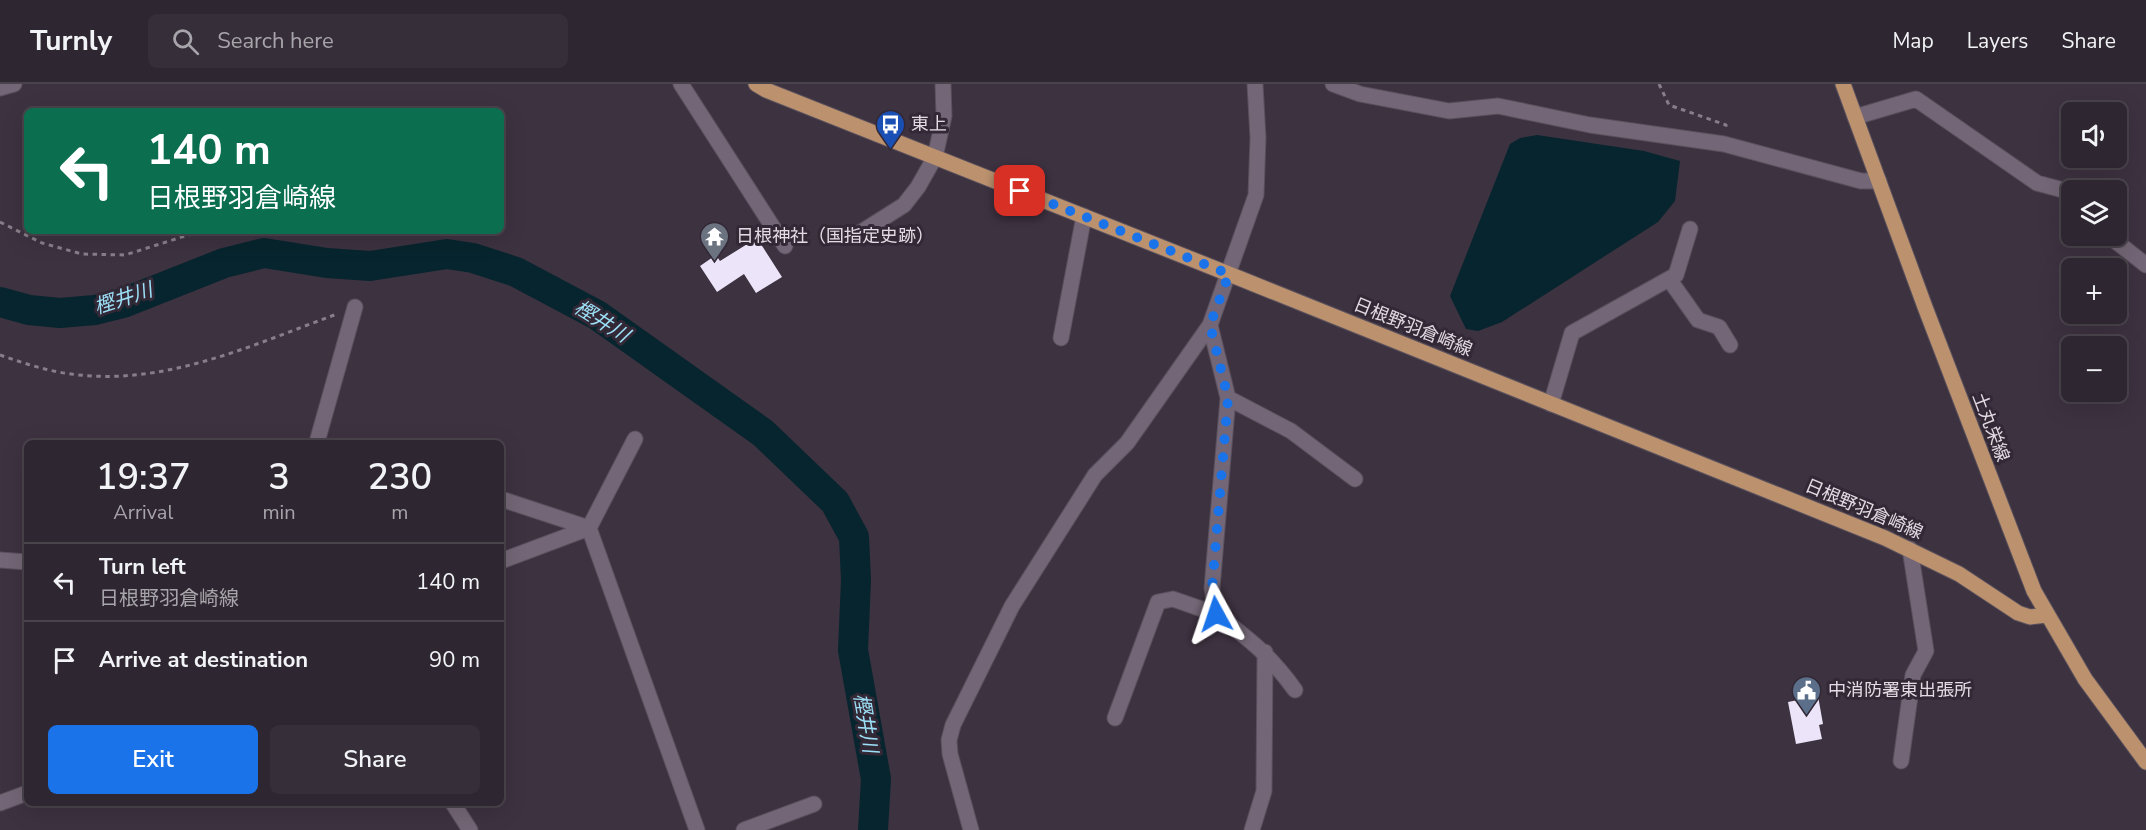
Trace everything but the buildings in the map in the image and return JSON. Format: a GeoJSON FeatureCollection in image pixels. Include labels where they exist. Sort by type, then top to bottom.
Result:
{"type":"FeatureCollection","features":[{"type":"Feature","properties":{"kind":"main road","name":"日根野羽倉崎線"},"geometry":{"type":"LineString","coordinates":[[756,84],[766,90],[1739,478],[1910,549],[1959,574],[2018,613],[2030,617],[2047,615]]}},
{"type":"Feature","properties":{"kind":"main road","name":"土丸栄線"},"geometry":{"type":"LineString","coordinates":[[1843,84],[1925,307],[2034,591],[2085,679],[2146,762]]}},
{"type":"Feature","properties":{"kind":"street"},"geometry":{"type":"LineString","coordinates":[[0,88],[14,84]]}},
{"type":"Feature","properties":{"kind":"street"},"geometry":{"type":"LineString","coordinates":[[681,84],[785,246]]}},
{"type":"Feature","properties":{"kind":"street"},"geometry":{"type":"LineString","coordinates":[[855,236],[904,205],[918,187],[935,157],[944,116],[943,84]]}},
{"type":"Feature","properties":{"kind":"street"},"geometry":{"type":"LineString","coordinates":[[971,830],[950,753],[949,740],[953,725],[1012,606],[1095,474],[1127,443],[1210,325],[1256,195],[1258,138],[1256,84]]}},
{"type":"Feature","properties":{"kind":"street"},"geometry":{"type":"LineString","coordinates":[[1333,84],[1360,94],[1449,111],[1498,106],[1590,125],[1724,144],[1861,182],[1879,181]]}},
{"type":"Feature","properties":{"kind":"street"},"geometry":{"type":"LineString","coordinates":[[1856,117],[1916,99],[2037,183],[2061,189]]}},
{"type":"Feature","properties":{"kind":"street"},"geometry":{"type":"LineString","coordinates":[[1061,338],[1084,216]]}},
{"type":"Feature","properties":{"kind":"street"},"geometry":{"type":"LineString","coordinates":[[1551,404],[1572,333],[1676,275],[1690,229]]}},
{"type":"Feature","properties":{"kind":"street"},"geometry":{"type":"LineString","coordinates":[[2121,246],[2146,266]]}},
{"type":"Feature","properties":{"kind":"street"},"geometry":{"type":"LineString","coordinates":[[1669,279],[1698,320],[1719,327],[1730,345]]}},
{"type":"Feature","properties":{"kind":"street"},"geometry":{"type":"LineString","coordinates":[[322,440],[355,308]]}},
{"type":"Feature","properties":{"kind":"street"},"geometry":{"type":"LineString","coordinates":[[1210,325],[1228,398],[1212,588],[1216,614]]}},
{"type":"Feature","properties":{"kind":"street"},"geometry":{"type":"LineString","coordinates":[[1228,398],[1291,431],[1355,479]]}},
{"type":"Feature","properties":{"kind":"street"},"geometry":{"type":"LineString","coordinates":[[504,560],[589,528],[635,439]]}},
{"type":"Feature","properties":{"kind":"street"},"geometry":{"type":"LineString","coordinates":[[504,500],[589,528]]}},
{"type":"Feature","properties":{"kind":"street"},"geometry":{"type":"LineString","coordinates":[[589,528],[697,830]]}},
{"type":"Feature","properties":{"kind":"street"},"geometry":{"type":"LineString","coordinates":[[1901,761],[1913,675],[1926,651],[1910,549]]}},
{"type":"Feature","properties":{"kind":"street"},"geometry":{"type":"LineString","coordinates":[[0,560],[24,562]]}},
{"type":"Feature","properties":{"kind":"street"},"geometry":{"type":"LineString","coordinates":[[1115,718],[1158,602],[1173,598],[1216,614],[1265,652],[1295,690]]}},
{"type":"Feature","properties":{"kind":"street"},"geometry":{"type":"LineString","coordinates":[[1252,830],[1264,791],[1265,652]]}},
{"type":"Feature","properties":{"kind":"street"},"geometry":{"type":"LineString","coordinates":[[0,803],[24,794]]}},
{"type":"Feature","properties":{"kind":"street"},"geometry":{"type":"LineString","coordinates":[[744,830],[814,804]]}},
{"type":"Feature","properties":{"kind":"street"},"geometry":{"type":"LineString","coordinates":[[455,806],[470,830]]}},
{"type":"Feature","properties":{"kind":"path"},"geometry":{"type":"LineString","coordinates":[[1659,84],[1669,105],[1726,125],[1724,144]]}},
{"type":"Feature","properties":{"kind":"path"},"geometry":{"type":"LineString","coordinates":[[0,222],[42,243],[82,254],[125,255],[192,234]]}},
{"type":"Feature","properties":{"kind":"path"},"geometry":{"type":"LineString","coordinates":[[0,355],[26,364],[70,374],[141,375],[210,360],[355,308]]}},
{"type":"Feature","properties":{"kind":"water"},"geometry":{"type":"Polygon","coordinates":[[[1537,135],[1644,151],[1680,161],[1675,201],[1658,222],[1502,322],[1478,331],[1466,329],[1450,296],[1510,144],[1520,138],[1537,135]]]}},
{"type":"Feature","properties":{"kind":"waterway","name":"樫井川"},"geometry":{"type":"LineString","coordinates":[[0,302],[29,310],[60,313],[95,310],[123,303],[224,263],[264,253],[327,263],[370,266],[447,254],[473,258],[516,272],[597,315],[763,433],[835,502],[854,537],[856,580],[853,650],[876,779],[873,830]]}},
{"type":"Feature","properties":{"kind":"place","name":"東上"},"geometry":{"type":"Point","coordinates":[890,150]}},
{"type":"Feature","properties":{"kind":"place","name":"日根神社（国指定史跡）"},"geometry":{"type":"Point","coordinates":[715,262]}},
{"type":"Feature","properties":{"kind":"place","name":"中消防署東出張所"},"geometry":{"type":"Point","coordinates":[1807,716]}},
{"type":"Feature","properties":{"kind":"route"},"geometry":{"type":"LineString","coordinates":[[1020,191],[1229,274],[1210,325],[1228,398],[1227,435],[1212,588],[1216,614]]}}]}
